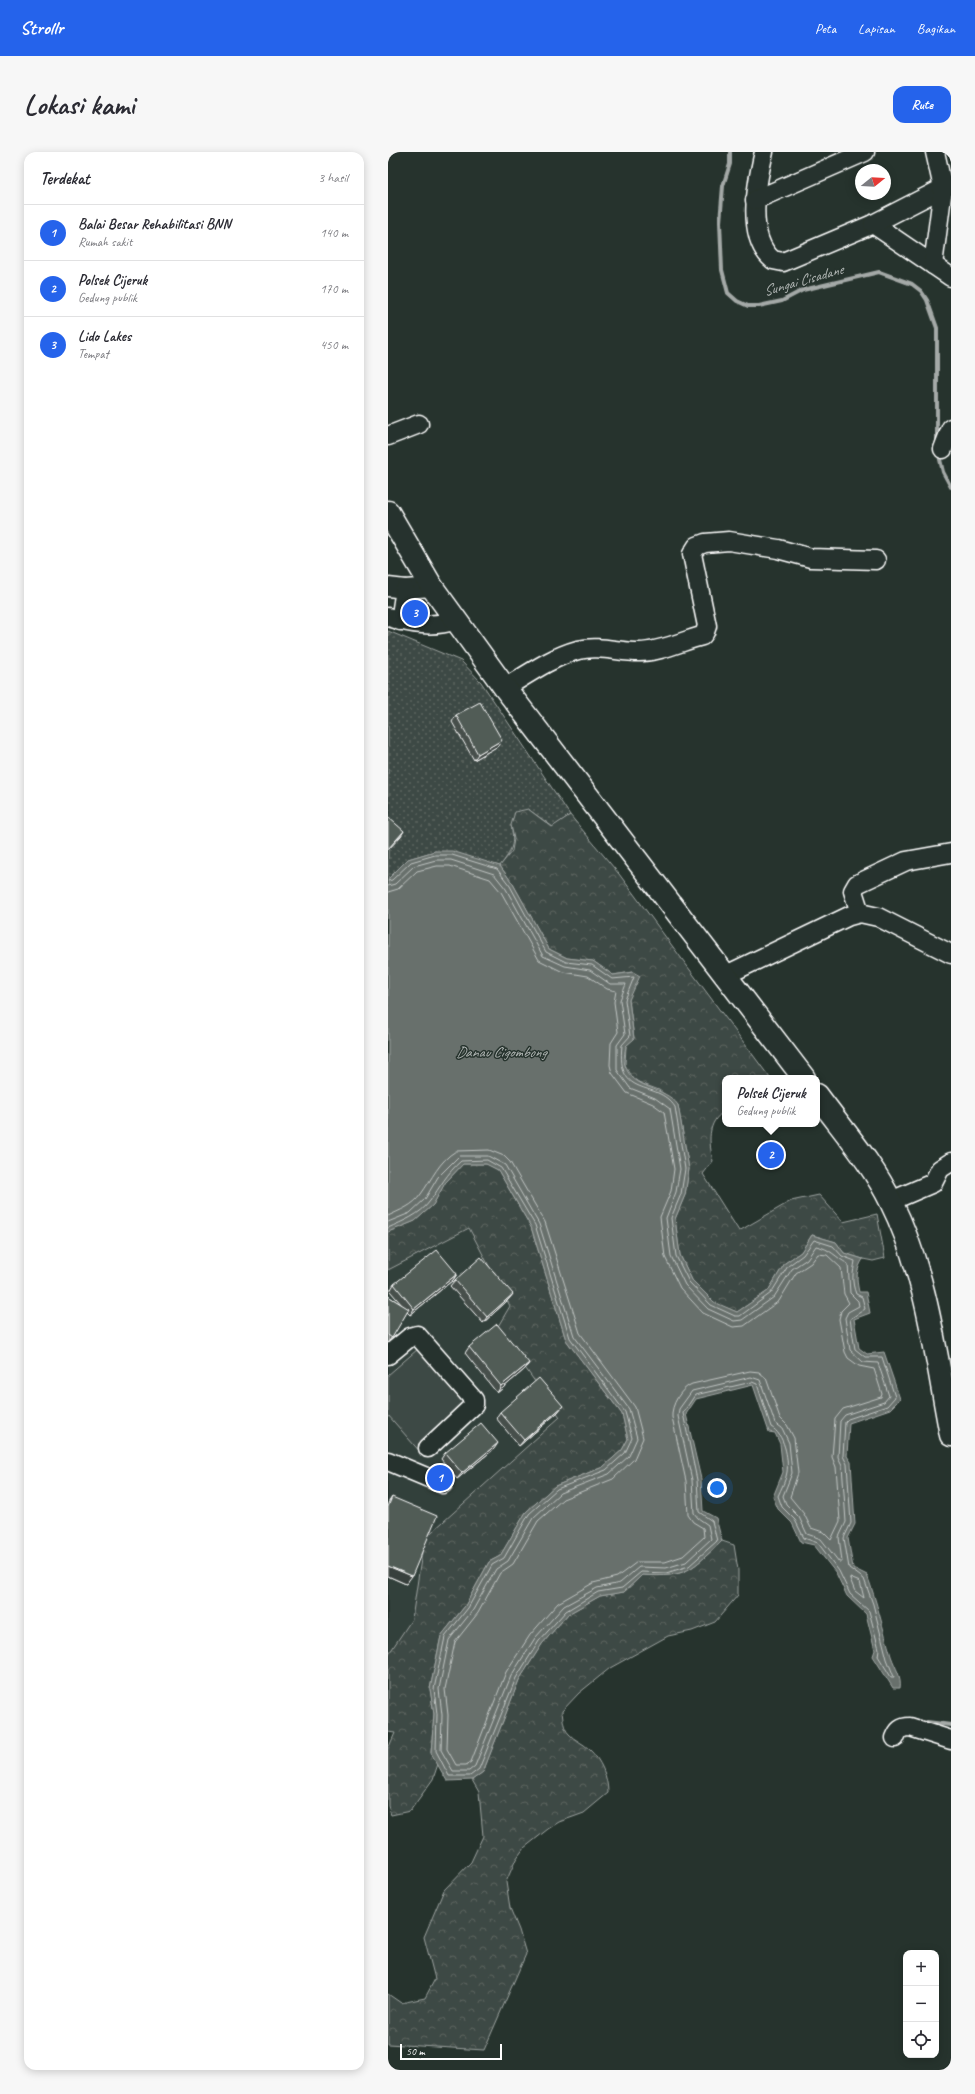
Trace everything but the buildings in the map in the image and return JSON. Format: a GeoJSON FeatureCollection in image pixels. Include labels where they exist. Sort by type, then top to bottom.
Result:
{"type":"FeatureCollection","features":[{"type":"Feature","properties":{"kind":"highway"},"geometry":{"type":"LineString","coordinates":[[388,512],[432,587],[505,688],[802,1075]]}},
{"type":"Feature","properties":{"kind":"highway"},"geometry":{"type":"LineString","coordinates":[[820,1099],[863,1157],[891,1201],[921,1278],[951,1436]]}},
{"type":"Feature","properties":{"kind":"street"},"geometry":{"type":"LineString","coordinates":[[764,152],[755,200],[757,226],[762,247],[769,257],[778,262],[783,262],[845,237],[947,187]]}},
{"type":"Feature","properties":{"kind":"street"},"geometry":{"type":"LineString","coordinates":[[755,200],[865,152]]}},
{"type":"Feature","properties":{"kind":"street"},"geometry":{"type":"LineString","coordinates":[[933,265],[947,187],[935,152]]}},
{"type":"Feature","properties":{"kind":"street"},"geometry":{"type":"LineString","coordinates":[[873,224],[951,277]]}},
{"type":"Feature","properties":{"kind":"street"},"geometry":{"type":"LineString","coordinates":[[388,436],[419,424]]}},
{"type":"Feature","properties":{"kind":"street"},"geometry":{"type":"LineString","coordinates":[[943,449],[951,428]]}},
{"type":"Feature","properties":{"kind":"street"},"geometry":{"type":"LineString","coordinates":[[505,688],[560,656],[578,650],[593,648],[638,652],[648,651],[702,636],[707,626],[692,554],[698,546],[705,543],[740,541],[811,558],[876,560]]}},
{"type":"Feature","properties":{"kind":"street"},"geometry":{"type":"LineString","coordinates":[[432,587],[396,588],[394,619],[429,625],[444,624],[456,620]]}},
{"type":"Feature","properties":{"kind":"street"},"geometry":{"type":"LineString","coordinates":[[860,913],[853,891],[857,884],[906,861],[951,853]]}},
{"type":"Feature","properties":{"kind":"street"},"geometry":{"type":"LineString","coordinates":[[726,975],[849,916],[860,913],[878,917],[951,954]]}},
{"type":"Feature","properties":{"kind":"street"},"geometry":{"type":"LineString","coordinates":[[891,1201],[933,1183],[940,1169],[945,1164],[951,1162]]}},
{"type":"Feature","properties":{"kind":"street"},"geometry":{"type":"LineString","coordinates":[[388,1356],[410,1337],[417,1335],[474,1400],[474,1405],[428,1448]]}},
{"type":"Feature","properties":{"kind":"street"},"geometry":{"type":"LineString","coordinates":[[388,1461],[443,1484]]}},
{"type":"Feature","properties":{"kind":"street"},"geometry":{"type":"LineString","coordinates":[[895,1738],[898,1730],[904,1727],[910,1727],[951,1740]]}},
{"type":"Feature","properties":{"kind":"shaded area"},"geometry":{"type":"Polygon","coordinates":[[[469,1228],[510,1306],[497,1328],[560,1417],[424,1539],[412,1619],[388,1655],[388,1270],[469,1228]]]}},
{"type":"Feature","properties":{"kind":"green space"},"geometry":{"type":"Polygon","coordinates":[[[388,631],[461,661],[481,682],[570,815],[553,827],[528,809],[511,825],[513,838],[512,847],[500,866],[435,851],[408,859],[388,879],[388,631]]]}},
{"type":"Feature","properties":{"kind":"green space"},"geometry":{"type":"Polygon","coordinates":[[[528,809],[552,827],[570,815],[619,874],[768,1075],[722,1075],[722,1114],[715,1121],[710,1133],[713,1161],[703,1174],[739,1231],[791,1201],[819,1195],[843,1222],[877,1214],[885,1258],[873,1261],[863,1259],[844,1253],[836,1242],[812,1235],[801,1252],[785,1263],[768,1291],[737,1312],[714,1303],[692,1280],[680,1255],[675,1219],[685,1195],[689,1169],[678,1105],[659,1090],[635,1081],[625,1065],[626,1046],[634,1038],[629,1000],[632,972],[613,975],[593,961],[567,958],[549,949],[513,884],[500,866],[512,851],[514,839],[511,825],[515,812],[528,809]]]}},
{"type":"Feature","properties":{"kind":"green space"},"geometry":{"type":"Polygon","coordinates":[[[463,1164],[487,1164],[498,1170],[531,1227],[566,1340],[622,1414],[628,1439],[622,1450],[603,1467],[555,1486],[526,1512],[500,1556],[489,1562],[465,1606],[441,1636],[430,1689],[434,1714],[431,1753],[438,1764],[433,1779],[410,1811],[391,1815],[388,1806],[388,1749],[395,1733],[388,1732],[388,1655],[412,1619],[424,1539],[560,1417],[497,1328],[510,1306],[469,1228],[388,1270],[388,1232],[415,1221],[433,1205],[445,1183],[463,1164]]]}},
{"type":"Feature","properties":{"kind":"green space"},"geometry":{"type":"Polygon","coordinates":[[[418,1349],[469,1410],[421,1453],[388,1415],[388,1375],[418,1349]]]}},
{"type":"Feature","properties":{"kind":"green space"},"geometry":{"type":"Polygon","coordinates":[[[722,1541],[734,1545],[738,1570],[738,1595],[715,1622],[692,1631],[668,1636],[610,1668],[579,1693],[562,1711],[567,1732],[589,1749],[597,1758],[607,1781],[608,1793],[584,1813],[559,1822],[548,1829],[524,1848],[516,1859],[506,1882],[510,1908],[519,1930],[526,1954],[484,2050],[388,2044],[388,1994],[401,2003],[425,1998],[435,1979],[424,1937],[444,1890],[471,1862],[483,1836],[479,1792],[472,1780],[483,1772],[519,1680],[542,1644],[568,1614],[600,1596],[624,1592],[642,1575],[669,1575],[687,1570],[703,1559],[722,1541]]]}},
{"type":"Feature","properties":{"kind":"water","name":"Danau Cigombong"},"geometry":{"type":"Polygon","coordinates":[[[435,851],[452,851],[500,866],[513,884],[549,949],[567,958],[593,961],[613,975],[633,972],[640,976],[629,1000],[634,1039],[626,1046],[624,1063],[634,1079],[641,1084],[665,1094],[678,1105],[689,1169],[685,1195],[675,1219],[680,1255],[692,1280],[714,1302],[737,1312],[768,1291],[785,1263],[801,1252],[812,1235],[836,1242],[844,1253],[863,1259],[857,1274],[857,1282],[859,1292],[866,1292],[870,1313],[854,1319],[859,1348],[867,1354],[884,1352],[900,1399],[890,1409],[849,1423],[847,1456],[851,1462],[855,1524],[848,1538],[853,1568],[867,1575],[871,1585],[891,1656],[899,1676],[900,1688],[893,1688],[873,1656],[875,1650],[866,1614],[847,1596],[836,1573],[814,1545],[801,1542],[792,1523],[778,1509],[773,1497],[783,1472],[780,1444],[775,1433],[769,1432],[753,1385],[696,1399],[686,1414],[701,1479],[703,1511],[716,1518],[722,1541],[703,1559],[687,1570],[669,1575],[642,1575],[624,1592],[600,1596],[568,1614],[542,1644],[519,1680],[483,1772],[472,1780],[447,1781],[431,1753],[434,1714],[430,1689],[441,1636],[465,1606],[489,1562],[500,1556],[526,1512],[555,1486],[603,1467],[622,1450],[628,1439],[622,1414],[566,1340],[531,1227],[498,1170],[486,1164],[463,1164],[445,1183],[433,1205],[415,1221],[388,1232],[388,879],[408,859],[435,851]]]}},
{"type":"Feature","properties":{"kind":"waterway","name":"Sungai Cisadane"},"geometry":{"type":"LineString","coordinates":[[730,152],[730,164],[723,186],[720,222],[722,270],[728,293],[737,301],[748,306],[759,306],[782,301],[803,290],[879,272],[912,284],[921,291],[927,300],[937,328],[937,445]]}},
{"type":"Feature","properties":{"kind":"waterway","name":"Sungai Cisadane"},"geometry":{"type":"LineString","coordinates":[[938,451],[943,472],[951,487]]}},
{"type":"Feature","properties":{"kind":"waterway"},"geometry":{"type":"LineString","coordinates":[[927,1722],[951,1725]]}},
{"type":"Feature","properties":{"kind":"place","name":"Lido Lakes"},"geometry":{"type":"Point","coordinates":[415,613]}},
{"type":"Feature","properties":{"kind":"place","name":"Polsek Cijeruk"},"geometry":{"type":"Point","coordinates":[771,1155]}},
{"type":"Feature","properties":{"kind":"place","name":"Balai Besar Rehabilitasi BNN"},"geometry":{"type":"Point","coordinates":[440,1478]}}]}
